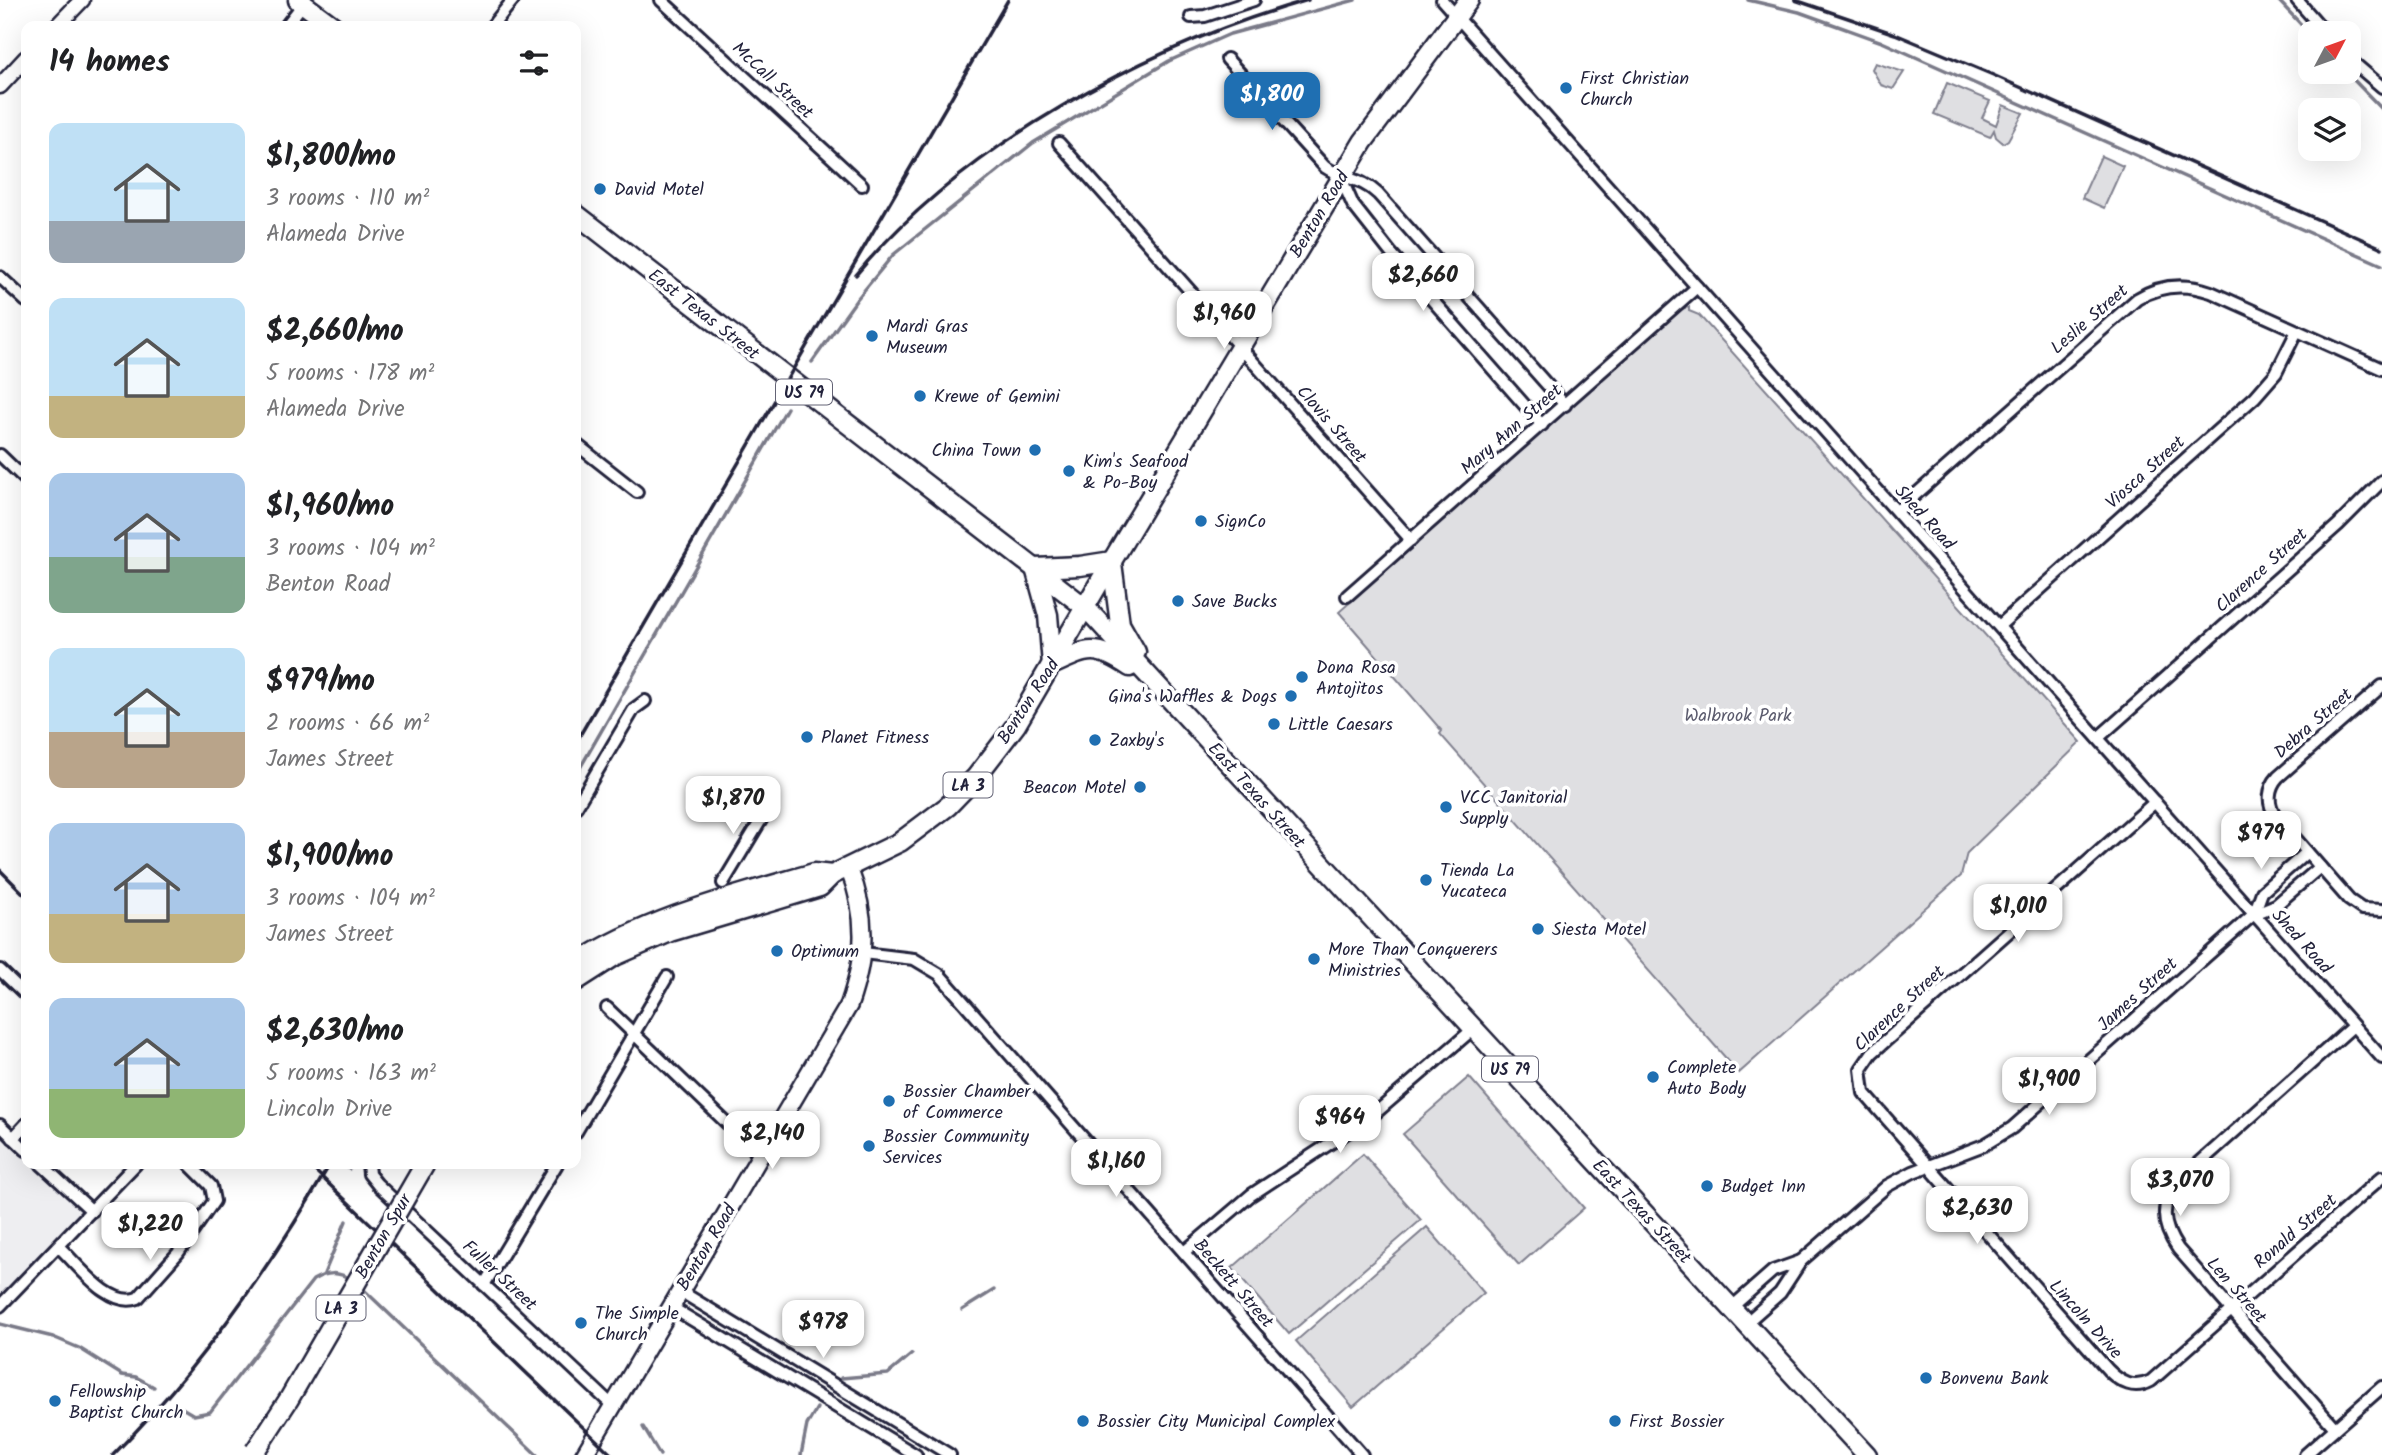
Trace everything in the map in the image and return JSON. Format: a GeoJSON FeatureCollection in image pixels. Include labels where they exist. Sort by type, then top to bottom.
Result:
{"type":"FeatureCollection","features":[{"type":"Feature","properties":{"kind":"main road","name":"Benton Road"},"geometry":{"type":"LineString","coordinates":[[584,1455],[849,1005],[863,953],[864,921],[860,897],[841,872],[901,842],[948,806],[1016,725],[1341,178],[1400,89],[1469,0]]}},
{"type":"Feature","properties":{"kind":"main road"},"geometry":{"type":"LineString","coordinates":[[303,1],[327,21]]}},
{"type":"Feature","properties":{"kind":"main road","name":"East Texas Street"},"geometry":{"type":"LineString","coordinates":[[581,222],[1086,608],[1472,1030],[1867,1455]]}},
{"type":"Feature","properties":{"kind":"main road"},"geometry":{"type":"LineString","coordinates":[[1112,561],[1119,624],[1154,682],[1116,657],[1098,650],[1080,652],[1052,665],[1048,615],[1035,568],[1112,561]]}},
{"type":"Feature","properties":{"kind":"main road","name":"LA 3"},"geometry":{"type":"LineString","coordinates":[[581,961],[628,934],[664,919],[814,873],[841,872]]}},
{"type":"Feature","properties":{"kind":"main road","name":"LA 3"},"geometry":{"type":"LineString","coordinates":[[581,978],[631,947],[670,932],[820,887],[841,872]]}},
{"type":"Feature","properties":{"kind":"main road","name":"Benton Spur"},"geometry":{"type":"LineString","coordinates":[[254,1454],[289,1399],[422,1169]]}},
{"type":"Feature","properties":{"kind":"street"},"geometry":{"type":"LineString","coordinates":[[62,21],[82,0]]}},
{"type":"Feature","properties":{"kind":"street"},"geometry":{"type":"LineString","coordinates":[[496,21],[513,0]]}},
{"type":"Feature","properties":{"kind":"street","name":"McCall Street"},"geometry":{"type":"LineString","coordinates":[[661,0],[862,185]]}},
{"type":"Feature","properties":{"kind":"street"},"geometry":{"type":"LineString","coordinates":[[1191,17],[1205,16],[1254,0]]}},
{"type":"Feature","properties":{"kind":"street","name":"Shed Road"},"geometry":{"type":"LineString","coordinates":[[1442,0],[2382,1058]]}},
{"type":"Feature","properties":{"kind":"street"},"geometry":{"type":"LineString","coordinates":[[2297,0],[2315,21]]}},
{"type":"Feature","properties":{"kind":"street"},"geometry":{"type":"LineString","coordinates":[[289,21],[303,1]]}},
{"type":"Feature","properties":{"kind":"street"},"geometry":{"type":"LineString","coordinates":[[1227,59],[1317,159],[1341,178],[1353,205],[1390,252],[1542,425]]}},
{"type":"Feature","properties":{"kind":"street"},"geometry":{"type":"LineString","coordinates":[[0,86],[21,63]]}},
{"type":"Feature","properties":{"kind":"street"},"geometry":{"type":"LineString","coordinates":[[2361,69],[2382,87]]}},
{"type":"Feature","properties":{"kind":"street","name":"Clovis Street"},"geometry":{"type":"LineString","coordinates":[[1059,144],[1411,540]]}},
{"type":"Feature","properties":{"kind":"street"},"geometry":{"type":"LineString","coordinates":[[1341,178],[1361,181],[1378,194],[1565,405]]}},
{"type":"Feature","properties":{"kind":"street"},"geometry":{"type":"LineString","coordinates":[[0,277],[21,296]]}},
{"type":"Feature","properties":{"kind":"street","name":"Leslie Street"},"geometry":{"type":"LineString","coordinates":[[1897,511],[2145,294],[2172,286],[2201,289],[2382,369]]}},
{"type":"Feature","properties":{"kind":"street","name":"Mary Ann Street"},"geometry":{"type":"LineString","coordinates":[[1347,596],[1697,287]]}},
{"type":"Feature","properties":{"kind":"street","name":"Viosca Street"},"geometry":{"type":"LineString","coordinates":[[1999,626],[2255,397],[2276,373],[2297,331]]}},
{"type":"Feature","properties":{"kind":"street"},"geometry":{"type":"LineString","coordinates":[[581,448],[637,492]]}},
{"type":"Feature","properties":{"kind":"street"},"geometry":{"type":"LineString","coordinates":[[0,455],[21,475]]}},
{"type":"Feature","properties":{"kind":"street","name":"Clarence Street"},"geometry":{"type":"LineString","coordinates":[[2098,738],[2338,525],[2382,481]]}},
{"type":"Feature","properties":{"kind":"street","name":"Debra Street"},"geometry":{"type":"LineString","coordinates":[[2313,859],[2271,810],[2271,788],[2278,777],[2382,686]]}},
{"type":"Feature","properties":{"kind":"street"},"geometry":{"type":"LineString","coordinates":[[581,799],[634,709],[645,701]]}},
{"type":"Feature","properties":{"kind":"street","name":"Clarence Street"},"geometry":{"type":"LineString","coordinates":[[1860,1075],[1863,1063],[1871,1053],[2155,802]]}},
{"type":"Feature","properties":{"kind":"street"},"geometry":{"type":"LineString","coordinates":[[723,883],[770,805]]}},
{"type":"Feature","properties":{"kind":"street"},"geometry":{"type":"LineString","coordinates":[[2313,859],[2356,905],[2369,911],[2382,910]]}},
{"type":"Feature","properties":{"kind":"street","name":"James Street"},"geometry":{"type":"LineString","coordinates":[[2254,914],[2262,892],[2313,859]]}},
{"type":"Feature","properties":{"kind":"street","name":"James Street"},"geometry":{"type":"LineString","coordinates":[[1746,1323],[1780,1293],[1801,1261],[1886,1186],[1927,1166],[1984,1145],[2012,1128],[2254,914],[2276,905],[2313,859]]}},
{"type":"Feature","properties":{"kind":"street","name":"Beckett Street"},"geometry":{"type":"LineString","coordinates":[[863,953],[914,959],[939,974],[1362,1455]]}},
{"type":"Feature","properties":{"kind":"street"},"geometry":{"type":"LineString","coordinates":[[0,970],[21,990]]}},
{"type":"Feature","properties":{"kind":"street"},"geometry":{"type":"LineString","coordinates":[[581,1124],[667,977]]}},
{"type":"Feature","properties":{"kind":"street"},"geometry":{"type":"LineString","coordinates":[[607,1008],[760,1155]]}},
{"type":"Feature","properties":{"kind":"street","name":"Len Street"},"geometry":{"type":"LineString","coordinates":[[2335,1428],[2170,1237],[2164,1217],[2168,1195],[2184,1175],[2353,1026]]}},
{"type":"Feature","properties":{"kind":"street"},"geometry":{"type":"LineString","coordinates":[[1184,1252],[1258,1191],[1372,1116],[1472,1030]]}},
{"type":"Feature","properties":{"kind":"street","name":"Lincoln Drive"},"geometry":{"type":"LineString","coordinates":[[1860,1075],[1868,1098],[1927,1166],[2108,1370],[2121,1381],[2132,1385]]}},
{"type":"Feature","properties":{"kind":"street"},"geometry":{"type":"LineString","coordinates":[[0,1125],[21,1145]]}},
{"type":"Feature","properties":{"kind":"street"},"geometry":{"type":"LineString","coordinates":[[13,1138],[21,1129]]}},
{"type":"Feature","properties":{"kind":"street"},"geometry":{"type":"LineString","coordinates":[[46,1169],[92,1211]]}},
{"type":"Feature","properties":{"kind":"street"},"geometry":{"type":"LineString","coordinates":[[0,1306],[131,1169]]}},
{"type":"Feature","properties":{"kind":"street"},"geometry":{"type":"LineString","coordinates":[[58,1246],[115,1298],[131,1301],[138,1298],[178,1253],[214,1201],[211,1186],[194,1169]]}},
{"type":"Feature","properties":{"kind":"street","name":"Fuller Street"},"geometry":{"type":"LineString","coordinates":[[370,1169],[377,1184],[613,1406]]}},
{"type":"Feature","properties":{"kind":"street"},"geometry":{"type":"LineString","coordinates":[[484,1285],[554,1169]]}},
{"type":"Feature","properties":{"kind":"street","name":"Ronald Street"},"geometry":{"type":"LineString","coordinates":[[2132,1385],[2151,1381],[2382,1177]]}},
{"type":"Feature","properties":{"kind":"street","name":"James Street"},"geometry":{"type":"LineString","coordinates":[[1732,1307],[1773,1271],[1801,1261]]}},
{"type":"Feature","properties":{"kind":"street"},"geometry":{"type":"LineString","coordinates":[[680,1291],[950,1455]]}},
{"type":"Feature","properties":{"kind":"street"},"geometry":{"type":"LineString","coordinates":[[671,1307],[916,1455]]}},
{"type":"Feature","properties":{"kind":"street"},"geometry":{"type":"LineString","coordinates":[[2305,1455],[2382,1387]]}},
{"type":"Feature","properties":{"kind":"shaded area"},"geometry":{"type":"Polygon","coordinates":[[[0,1125],[21,1145],[21,1169],[46,1169],[92,1211],[0,1306],[0,1125]]]}},
{"type":"Feature","properties":{"kind":"green space"},"geometry":{"type":"Polygon","coordinates":[[[1875,63],[1904,72],[1893,89],[1881,85],[1872,69],[1875,63]]]}},
{"type":"Feature","properties":{"kind":"green space"},"geometry":{"type":"Polygon","coordinates":[[[1947,83],[1990,101],[1982,118],[1996,125],[2003,105],[2023,113],[2008,140],[2003,143],[1996,137],[1994,130],[1990,137],[1934,114],[1947,83]]]}},
{"type":"Feature","properties":{"kind":"green space"},"geometry":{"type":"Polygon","coordinates":[[[2101,156],[2123,166],[2104,208],[2082,198],[2101,156]]]}},
{"type":"Feature","properties":{"kind":"green space","name":"Walbrook Park"},"geometry":{"type":"Polygon","coordinates":[[[1689,307],[1689,311],[1699,315],[2081,742],[1967,853],[1961,876],[1739,1073],[1440,734],[1442,731],[1339,612],[1681,309],[1689,307]]]}},
{"type":"Feature","properties":{"kind":"green space"},"geometry":{"type":"Polygon","coordinates":[[[1469,1077],[1584,1208],[1519,1265],[1403,1134],[1469,1077]]]}},
{"type":"Feature","properties":{"kind":"green space"},"geometry":{"type":"Polygon","coordinates":[[[1363,1154],[1421,1220],[1289,1334],[1232,1268],[1363,1154]]]}},
{"type":"Feature","properties":{"kind":"green space"},"geometry":{"type":"Polygon","coordinates":[[[1427,1227],[1484,1293],[1353,1407],[1296,1341],[1427,1227]]]}},
{"type":"Feature","properties":{"kind":"waterway"},"geometry":{"type":"LineString","coordinates":[[812,362],[857,299],[893,255],[1033,143],[1169,61],[1230,34],[1355,0]]}},
{"type":"Feature","properties":{"kind":"waterway"},"geometry":{"type":"LineString","coordinates":[[1748,0],[1799,12],[1882,42],[2382,265]]}},
{"type":"Feature","properties":{"kind":"waterway"},"geometry":{"type":"LineString","coordinates":[[2278,0],[2298,21]]}},
{"type":"Feature","properties":{"kind":"waterway"},"geometry":{"type":"LineString","coordinates":[[2358,84],[2382,109]]}},
{"type":"Feature","properties":{"kind":"waterway"},"geometry":{"type":"LineString","coordinates":[[581,766],[787,408]]}},
{"type":"Feature","properties":{"kind":"waterway"},"geometry":{"type":"LineString","coordinates":[[324,1274],[346,1221]]}},
{"type":"Feature","properties":{"kind":"waterway"},"geometry":{"type":"LineString","coordinates":[[177,1405],[194,1415],[210,1412],[313,1280],[332,1274],[352,1280]]}},
{"type":"Feature","properties":{"kind":"waterway"},"geometry":{"type":"LineString","coordinates":[[361,1287],[537,1455]]}},
{"type":"Feature","properties":{"kind":"waterway"},"geometry":{"type":"LineString","coordinates":[[962,1310],[994,1290]]}},
{"type":"Feature","properties":{"kind":"waterway"},"geometry":{"type":"LineString","coordinates":[[0,1324],[53,1337],[79,1348],[122,1375],[136,1377],[154,1387]]}},
{"type":"Feature","properties":{"kind":"waterway"},"geometry":{"type":"LineString","coordinates":[[841,1378],[888,1374],[912,1354]]}},
{"type":"Feature","properties":{"kind":"waterway"},"geometry":{"type":"LineString","coordinates":[[801,1455],[807,1425],[817,1408]]}},
{"type":"Feature","properties":{"kind":"waterway"},"geometry":{"type":"LineString","coordinates":[[643,1427],[660,1455]]}},
{"type":"Feature","properties":{"kind":"railway"},"geometry":{"type":"LineString","coordinates":[[581,733],[1008,0]]}},
{"type":"Feature","properties":{"kind":"railway"},"geometry":{"type":"LineString","coordinates":[[856,275],[900,228],[950,184],[1004,143],[1062,106],[1185,44],[1308,0]]}},
{"type":"Feature","properties":{"kind":"railway"},"geometry":{"type":"LineString","coordinates":[[1795,0],[1895,34],[1993,75],[2382,248]]}},
{"type":"Feature","properties":{"kind":"railway"},"geometry":{"type":"LineString","coordinates":[[0,870],[21,891]]}},
{"type":"Feature","properties":{"kind":"railway"},"geometry":{"type":"LineString","coordinates":[[313,1169],[612,1455]]}},
{"type":"Feature","properties":{"kind":"railway"},"geometry":{"type":"LineString","coordinates":[[113,1455],[175,1388],[231,1317],[327,1169]]}},
{"type":"Feature","properties":{"kind":"place","name":"First Christian Church"},"geometry":{"type":"Point","coordinates":[1566,88]}},
{"type":"Feature","properties":{"kind":"place","name":"David Motel"},"geometry":{"type":"Point","coordinates":[600,189]}},
{"type":"Feature","properties":{"kind":"place","name":"Mardi Gras Museum"},"geometry":{"type":"Point","coordinates":[872,336]}},
{"type":"Feature","properties":{"kind":"place","name":"Krewe of Gemini"},"geometry":{"type":"Point","coordinates":[920,396]}},
{"type":"Feature","properties":{"kind":"place","name":"China Town"},"geometry":{"type":"Point","coordinates":[1035,450]}},
{"type":"Feature","properties":{"kind":"place","name":"Kim's Seafood & Po-Boy"},"geometry":{"type":"Point","coordinates":[1069,471]}},
{"type":"Feature","properties":{"kind":"place","name":"SignCo"},"geometry":{"type":"Point","coordinates":[1201,521]}},
{"type":"Feature","properties":{"kind":"place","name":"Save Bucks"},"geometry":{"type":"Point","coordinates":[1178,601]}},
{"type":"Feature","properties":{"kind":"place","name":"Dona Rosa Antojitos"},"geometry":{"type":"Point","coordinates":[1302,677]}},
{"type":"Feature","properties":{"kind":"place","name":"Gina's Waffles & Dogs"},"geometry":{"type":"Point","coordinates":[1291,696]}},
{"type":"Feature","properties":{"kind":"place","name":"Little Caesars"},"geometry":{"type":"Point","coordinates":[1274,724]}},
{"type":"Feature","properties":{"kind":"place","name":"Planet Fitness"},"geometry":{"type":"Point","coordinates":[807,737]}},
{"type":"Feature","properties":{"kind":"place","name":"Zaxby's"},"geometry":{"type":"Point","coordinates":[1095,740]}},
{"type":"Feature","properties":{"kind":"place","name":"Beacon Motel"},"geometry":{"type":"Point","coordinates":[1140,787]}},
{"type":"Feature","properties":{"kind":"place","name":"VCC Janitorial Supply"},"geometry":{"type":"Point","coordinates":[1446,807]}},
{"type":"Feature","properties":{"kind":"place","name":"Tienda La Yucateca"},"geometry":{"type":"Point","coordinates":[1426,880]}},
{"type":"Feature","properties":{"kind":"place","name":"Siesta Motel"},"geometry":{"type":"Point","coordinates":[1538,929]}},
{"type":"Feature","properties":{"kind":"place","name":"Optimum"},"geometry":{"type":"Point","coordinates":[777,951]}},
{"type":"Feature","properties":{"kind":"place","name":"More Than Conquerers Ministries"},"geometry":{"type":"Point","coordinates":[1314,959]}},
{"type":"Feature","properties":{"kind":"place","name":"Complete Auto Body"},"geometry":{"type":"Point","coordinates":[1653,1077]}},
{"type":"Feature","properties":{"kind":"place","name":"Bossier Chamber of Commerce"},"geometry":{"type":"Point","coordinates":[889,1101]}},
{"type":"Feature","properties":{"kind":"place","name":"Bossier Community Services"},"geometry":{"type":"Point","coordinates":[869,1146]}},
{"type":"Feature","properties":{"kind":"place","name":"Budget Inn"},"geometry":{"type":"Point","coordinates":[1707,1186]}},
{"type":"Feature","properties":{"kind":"place","name":"The Simple Church"},"geometry":{"type":"Point","coordinates":[581,1323]}},
{"type":"Feature","properties":{"kind":"place","name":"Bonvenu Bank"},"geometry":{"type":"Point","coordinates":[1926,1378]}},
{"type":"Feature","properties":{"kind":"place","name":"Fellowship Baptist Church"},"geometry":{"type":"Point","coordinates":[55,1401]}},
{"type":"Feature","properties":{"kind":"place","name":"Bossier City Municipal Complex"},"geometry":{"type":"Point","coordinates":[1083,1421]}},
{"type":"Feature","properties":{"kind":"place","name":"First Bossier"},"geometry":{"type":"Point","coordinates":[1615,1421]}}]}
